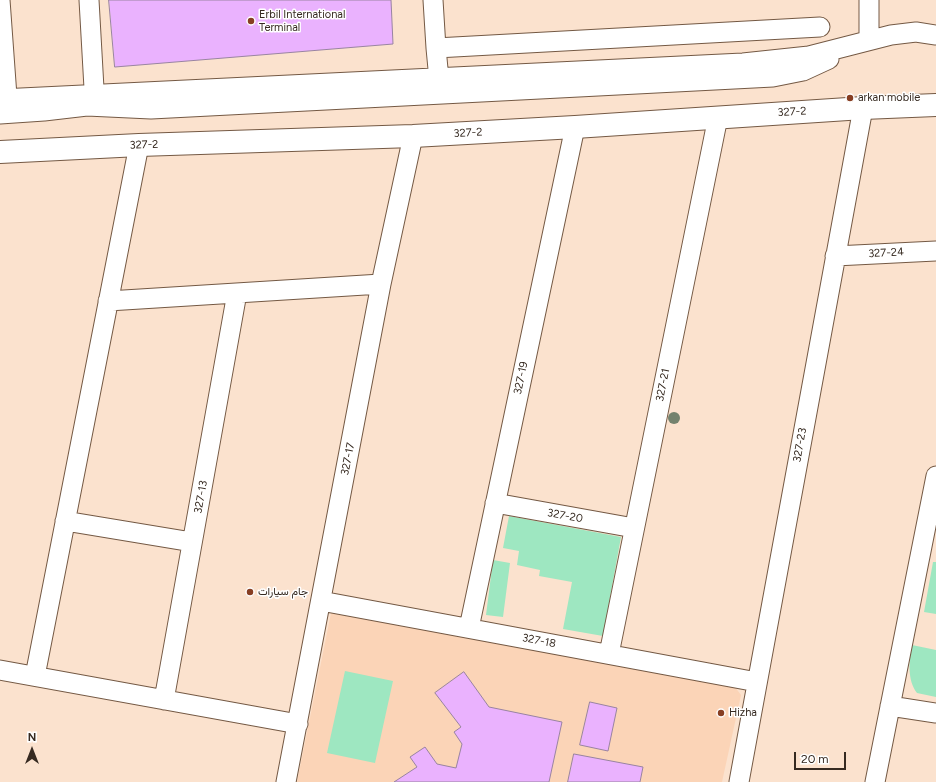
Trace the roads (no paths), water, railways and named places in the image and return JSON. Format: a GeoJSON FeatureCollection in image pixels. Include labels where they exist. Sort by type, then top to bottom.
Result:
{"type":"FeatureCollection","features":[{"type":"Feature","properties":{"kind":"street"},"geometry":{"type":"LineString","coordinates":[[0,0],[4,106],[94,100],[440,86],[768,62],[809,56],[891,34],[916,32],[936,35]]}},
{"type":"Feature","properties":{"kind":"street"},"geometry":{"type":"LineString","coordinates":[[89,0],[94,100]]}},
{"type":"Feature","properties":{"kind":"street"},"geometry":{"type":"LineString","coordinates":[[433,0],[440,86]]}},
{"type":"Feature","properties":{"kind":"street"},"geometry":{"type":"LineString","coordinates":[[869,0],[869,39]]}},
{"type":"Feature","properties":{"kind":"street"},"geometry":{"type":"LineString","coordinates":[[436,48],[820,27]]}},
{"type":"Feature","properties":{"kind":"street","name":"327-2"},"geometry":{"type":"LineString","coordinates":[[1,156],[139,145],[413,136],[575,127],[718,116],[936,105]]}},
{"type":"Feature","properties":{"kind":"street","name":"327-23"},"geometry":{"type":"LineString","coordinates":[[739,782],[863,108]]}},
{"type":"Feature","properties":{"kind":"street","name":"327-21"},"geometry":{"type":"LineString","coordinates":[[609,654],[718,116]]}},
{"type":"Feature","properties":{"kind":"street","name":"327-19"},"geometry":{"type":"LineString","coordinates":[[469,628],[575,127]]}},
{"type":"Feature","properties":{"kind":"street","name":"327-17"},"geometry":{"type":"LineString","coordinates":[[286,782],[381,284],[413,136]]}},
{"type":"Feature","properties":{"kind":"street"},"geometry":{"type":"LineString","coordinates":[[35,676],[139,145]]}},
{"type":"Feature","properties":{"kind":"street","name":"327-24"},"geometry":{"type":"LineString","coordinates":[[835,256],[936,251]]}},
{"type":"Feature","properties":{"kind":"street"},"geometry":{"type":"LineString","coordinates":[[108,301],[381,284]]}},
{"type":"Feature","properties":{"kind":"street","name":"327-13"},"geometry":{"type":"LineString","coordinates":[[164,700],[237,293]]}},
{"type":"Feature","properties":{"kind":"street"},"geometry":{"type":"LineString","coordinates":[[875,782],[890,706],[929,549],[936,476]]}},
{"type":"Feature","properties":{"kind":"street","name":"327-20"},"geometry":{"type":"LineString","coordinates":[[495,503],[634,528]]}},
{"type":"Feature","properties":{"kind":"street"},"geometry":{"type":"LineString","coordinates":[[66,521],[192,542]]}},
{"type":"Feature","properties":{"kind":"street","name":"327-18"},"geometry":{"type":"LineString","coordinates":[[321,601],[757,682]]}},
{"type":"Feature","properties":{"kind":"street"},"geometry":{"type":"LineString","coordinates":[[0,670],[298,724]]}},
{"type":"Feature","properties":{"kind":"street"},"geometry":{"type":"LineString","coordinates":[[890,706],[936,713]]}},
{"type":"Feature","properties":{"kind":"place","name":"Erbil International Terminal"},"geometry":{"type":"Point","coordinates":[251,21]}},
{"type":"Feature","properties":{"kind":"place","name":"arkan mobile"},"geometry":{"type":"Point","coordinates":[850,98]}},
{"type":"Feature","properties":{"kind":"place","name":"جام سيارات"},"geometry":{"type":"Point","coordinates":[250,592]}},
{"type":"Feature","properties":{"kind":"place","name":"Hizha"},"geometry":{"type":"Point","coordinates":[721,713]}}]}
